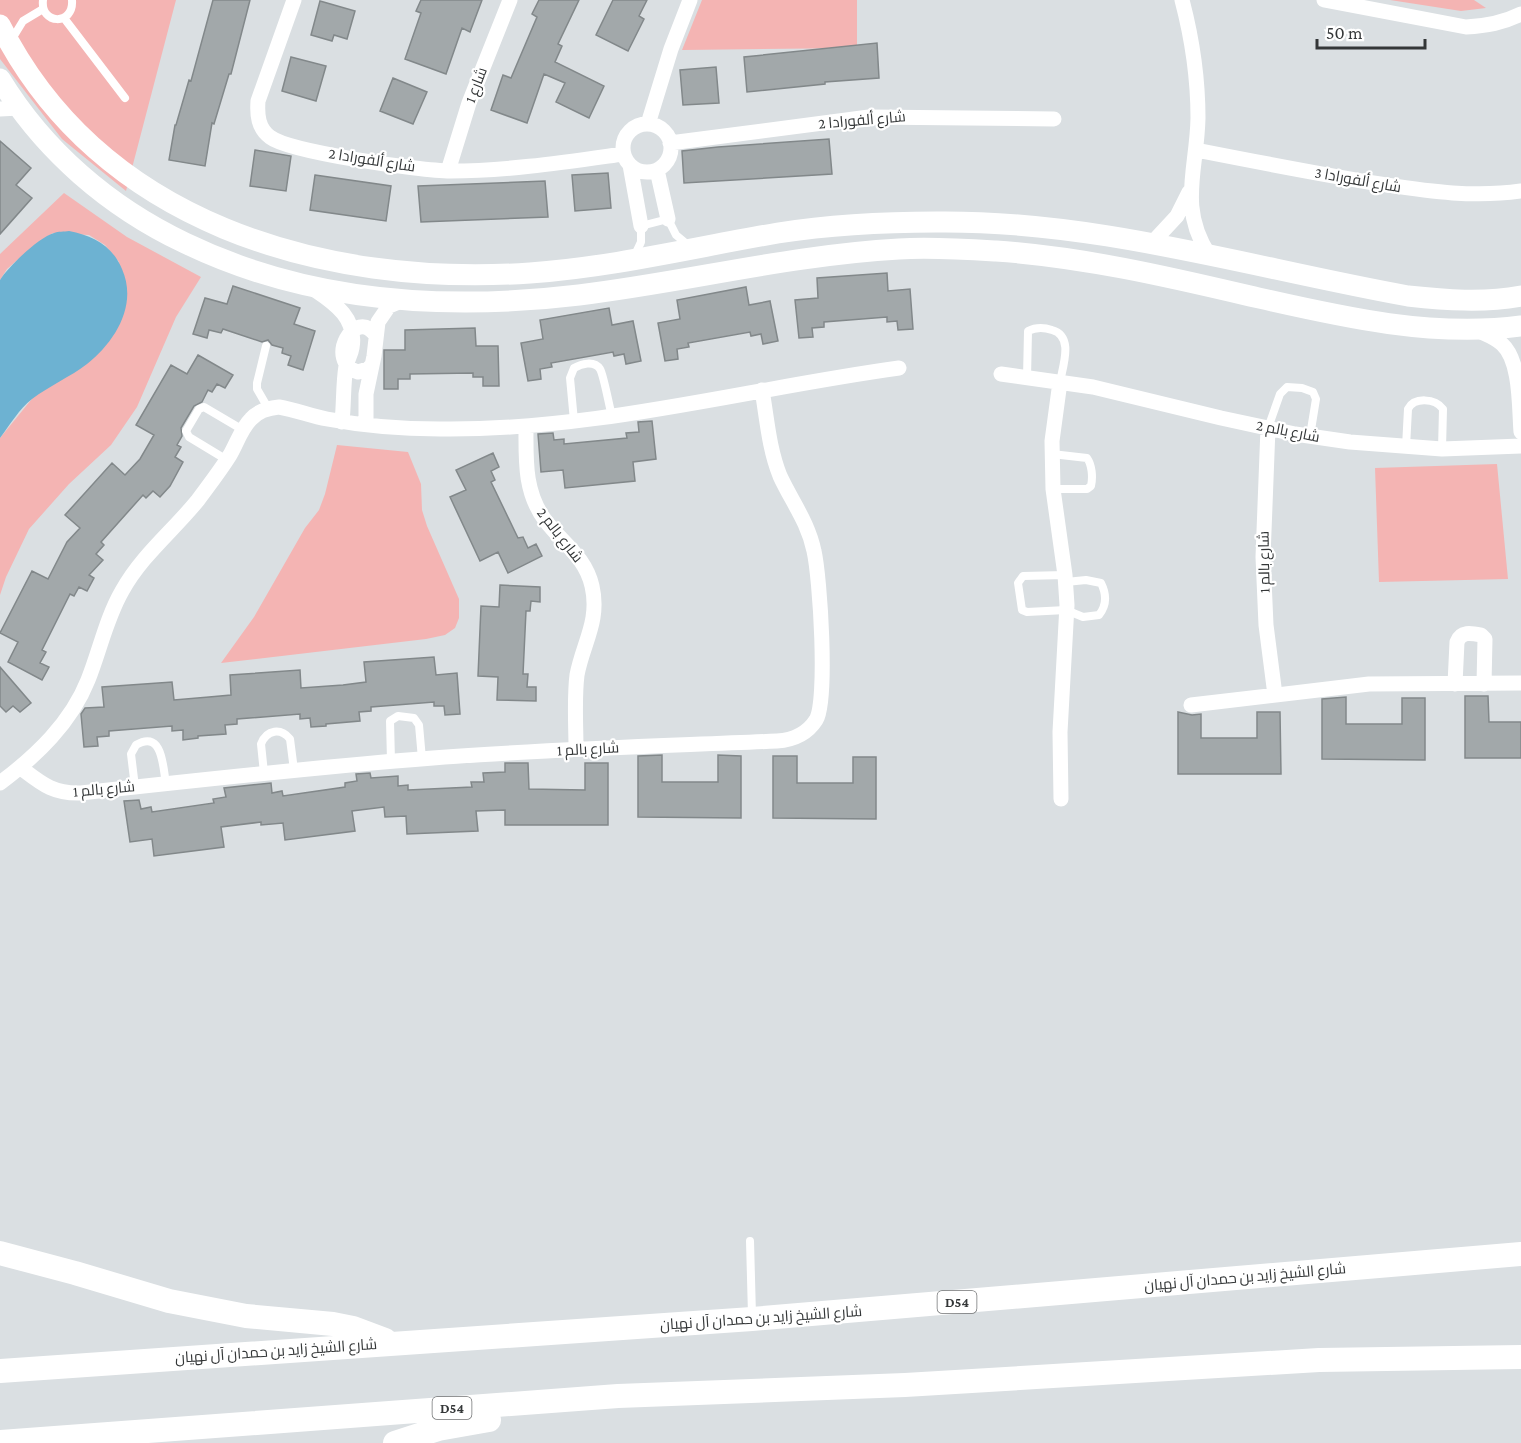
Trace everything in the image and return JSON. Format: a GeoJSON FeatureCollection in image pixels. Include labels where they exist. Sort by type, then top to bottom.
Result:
{"type":"FeatureCollection","features":[{"type":"Feature","properties":{"kind":"main road"},"geometry":{"type":"LineString","coordinates":[[0,1254],[170,1301],[246,1316],[333,1324],[374,1335],[393,1343]]}},
{"type":"Feature","properties":{"kind":"main road","name":"شارع الشيخ زايد بن حمدان آل نهيان"},"geometry":{"type":"LineString","coordinates":[[0,1371],[752,1319],[1515,1257]]}},
{"type":"Feature","properties":{"kind":"main road","name":"D54"},"geometry":{"type":"LineString","coordinates":[[0,1442],[618,1396],[905,1385],[1319,1360],[1521,1357]]}},
{"type":"Feature","properties":{"kind":"main road"},"geometry":{"type":"LineString","coordinates":[[395,1443],[450,1426],[618,1396]]}},
{"type":"Feature","properties":{"kind":"street","name":"شارع ألفورادا 2"},"geometry":{"type":"LineString","coordinates":[[294,0],[258,100],[259,123],[273,140],[337,156],[448,171],[627,160]]}},
{"type":"Feature","properties":{"kind":"street","name":"شارع 1"},"geometry":{"type":"LineString","coordinates":[[448,171],[469,103],[510,0]]}},
{"type":"Feature","properties":{"kind":"street"},"geometry":{"type":"LineString","coordinates":[[648,124],[671,49],[690,0]]}},
{"type":"Feature","properties":{"kind":"street"},"geometry":{"type":"LineString","coordinates":[[1182,0],[1196,81],[1198,117],[1190,202],[1196,232],[1209,255]]}},
{"type":"Feature","properties":{"kind":"street"},"geometry":{"type":"LineString","coordinates":[[1324,0],[1466,27],[1503,22],[1521,14]]}},
{"type":"Feature","properties":{"kind":"street"},"geometry":{"type":"LineString","coordinates":[[5,34],[32,78],[58,111],[94,148],[135,181],[177,207],[253,241],[320,260],[388,271],[436,274],[531,273],[578,268],[783,232],[925,222],[1017,225],[1079,231],[1151,243],[1408,296],[1444,300],[1480,300],[1521,296]]}},
{"type":"Feature","properties":{"kind":"street"},"geometry":{"type":"LineString","coordinates":[[0,79],[9,109],[104,194],[132,214],[169,236],[219,259],[310,286],[401,300],[481,303],[582,295],[787,261],[873,250],[945,248],[1074,259],[1172,278],[1356,319],[1400,325],[1477,330],[1521,326]]}},
{"type":"Feature","properties":{"kind":"street","name":"شارع ألفورادا 2"},"geometry":{"type":"LineString","coordinates":[[670,143],[869,117],[1054,119]]}},
{"type":"Feature","properties":{"kind":"street"},"geometry":{"type":"LineString","coordinates":[[627,160],[646,172],[657,170],[668,159],[670,143],[662,130],[648,124],[640,125],[628,133],[624,140],[627,160],[641,226]]}},
{"type":"Feature","properties":{"kind":"street","name":"شارع ألفورادا 3"},"geometry":{"type":"LineString","coordinates":[[1196,150],[1353,180],[1428,191],[1463,195],[1497,195],[1521,191]]}},
{"type":"Feature","properties":{"kind":"street"},"geometry":{"type":"LineString","coordinates":[[657,170],[668,219]]}},
{"type":"Feature","properties":{"kind":"street"},"geometry":{"type":"LineString","coordinates":[[1151,243],[1177,216],[1192,186]]}},
{"type":"Feature","properties":{"kind":"street"},"geometry":{"type":"LineString","coordinates":[[132,214],[184,236],[238,254],[248,252],[253,241]]}},
{"type":"Feature","properties":{"kind":"street"},"geometry":{"type":"LineString","coordinates":[[1177,216],[1192,219]]}},
{"type":"Feature","properties":{"kind":"street"},"geometry":{"type":"LineString","coordinates":[[873,250],[875,241],[882,235],[913,232],[925,222]]}},
{"type":"Feature","properties":{"kind":"street"},"geometry":{"type":"LineString","coordinates":[[1172,278],[1314,298],[1322,290],[1321,278]]}},
{"type":"Feature","properties":{"kind":"street"},"geometry":{"type":"LineString","coordinates":[[310,286],[340,308],[351,332],[352,351],[347,363],[342,422]]}},
{"type":"Feature","properties":{"kind":"street"},"geometry":{"type":"LineString","coordinates":[[366,424],[366,394],[376,346],[378,322],[384,310],[401,300]]}},
{"type":"Feature","properties":{"kind":"street"},"geometry":{"type":"LineString","coordinates":[[351,332],[364,327],[376,336]]}},
{"type":"Feature","properties":{"kind":"street"},"geometry":{"type":"LineString","coordinates":[[1477,330],[1504,345],[1517,360],[1521,432]]}},
{"type":"Feature","properties":{"kind":"street"},"geometry":{"type":"LineString","coordinates":[[347,363],[358,372],[371,366]]}},
{"type":"Feature","properties":{"kind":"street"},"geometry":{"type":"LineString","coordinates":[[0,783],[21,768],[51,739],[87,683],[114,608],[132,574],[143,558],[196,502],[226,460],[243,430],[259,412],[279,407],[342,422],[439,429],[525,427],[612,416],[899,368]]}},
{"type":"Feature","properties":{"kind":"street","name":"شارع بالم 2"},"geometry":{"type":"LineString","coordinates":[[1001,374],[1115,392],[1310,436],[1442,449],[1521,446]]}},
{"type":"Feature","properties":{"kind":"street"},"geometry":{"type":"LineString","coordinates":[[1060,382],[1052,454],[1053,489],[1065,578],[1066,610],[1060,732],[1061,799]]}},
{"type":"Feature","properties":{"kind":"street","name":"شارع بالم 1"},"geometry":{"type":"LineString","coordinates":[[21,768],[40,783],[60,792],[81,793],[391,761],[576,749],[789,740],[809,729],[816,720],[822,698],[821,632],[816,559],[804,518],[780,475],[762,390]]}},
{"type":"Feature","properties":{"kind":"street","name":"شارع بالم 2"},"geometry":{"type":"LineString","coordinates":[[525,427],[527,471],[532,496],[544,519],[581,559],[588,572],[594,599],[592,627],[577,678],[576,749]]}},
{"type":"Feature","properties":{"kind":"street","name":"شارع بالم 1"},"geometry":{"type":"LineString","coordinates":[[1268,428],[1263,557],[1266,625],[1275,695]]}},
{"type":"Feature","properties":{"kind":"street"},"geometry":{"type":"LineString","coordinates":[[1455,684],[1457,642],[1460,636],[1466,633],[1481,634],[1485,639],[1484,684]]}},
{"type":"Feature","properties":{"kind":"street"},"geometry":{"type":"LineString","coordinates":[[1191,705],[1369,684],[1521,683]]}},
{"type":"Feature","properties":{"kind":"lane"},"geometry":{"type":"LineString","coordinates":[[43,0],[45,14],[54,19],[64,18],[71,10],[72,0]]}},
{"type":"Feature","properties":{"kind":"lane"},"geometry":{"type":"LineString","coordinates":[[5,34],[43,9]]}},
{"type":"Feature","properties":{"kind":"lane"},"geometry":{"type":"LineString","coordinates":[[64,18],[124,98]]}},
{"type":"Feature","properties":{"kind":"lane"},"geometry":{"type":"LineString","coordinates":[[633,258],[641,242],[641,226],[668,219],[676,235],[691,248]]}},
{"type":"Feature","properties":{"kind":"lane"},"geometry":{"type":"LineString","coordinates":[[1027,378],[1028,331],[1035,327],[1046,328],[1059,332],[1065,338],[1065,357],[1060,382]]}},
{"type":"Feature","properties":{"kind":"lane"},"geometry":{"type":"LineString","coordinates":[[266,346],[257,383],[268,408]]}},
{"type":"Feature","properties":{"kind":"lane"},"geometry":{"type":"LineString","coordinates":[[574,421],[570,378],[574,368],[582,364],[593,365],[600,370],[612,416]]}},
{"type":"Feature","properties":{"kind":"lane"},"geometry":{"type":"LineString","coordinates":[[1268,428],[1280,394],[1287,387],[1302,388],[1313,392],[1316,399],[1310,436]]}},
{"type":"Feature","properties":{"kind":"lane"},"geometry":{"type":"LineString","coordinates":[[1406,447],[1408,409],[1415,402],[1428,401],[1437,402],[1443,409],[1442,449]]}},
{"type":"Feature","properties":{"kind":"lane"},"geometry":{"type":"LineString","coordinates":[[226,460],[191,439],[186,430],[198,409],[204,407],[243,430]]}},
{"type":"Feature","properties":{"kind":"lane"},"geometry":{"type":"LineString","coordinates":[[1052,454],[1087,458],[1091,463],[1092,483],[1087,489],[1053,489]]}},
{"type":"Feature","properties":{"kind":"lane"},"geometry":{"type":"LineString","coordinates":[[1023,576],[1065,578],[1101,584],[1105,591],[1105,608],[1099,615],[1083,617],[1066,610],[1027,612],[1022,610],[1018,583],[1023,576]]}},
{"type":"Feature","properties":{"kind":"lane"},"geometry":{"type":"LineString","coordinates":[[391,761],[390,721],[398,716],[414,718],[419,725],[422,759]]}},
{"type":"Feature","properties":{"kind":"lane"},"geometry":{"type":"LineString","coordinates":[[264,773],[261,744],[268,733],[274,731],[286,734],[290,740],[294,770]]}},
{"type":"Feature","properties":{"kind":"lane"},"geometry":{"type":"LineString","coordinates":[[135,787],[131,754],[136,745],[146,741],[152,742],[160,749],[166,784]]}},
{"type":"Feature","properties":{"kind":"lane"},"geometry":{"type":"LineString","coordinates":[[750,1241],[752,1319]]}},
{"type":"Feature","properties":{"kind":"shaded area"},"geometry":{"type":"Polygon","coordinates":[[[0,0],[176,0],[126,191],[62,139],[0,59],[0,0]]]}},
{"type":"Feature","properties":{"kind":"shaded area"},"geometry":{"type":"Polygon","coordinates":[[[702,0],[857,0],[857,48],[682,50],[702,0]]]}},
{"type":"Feature","properties":{"kind":"shaded area"},"geometry":{"type":"Polygon","coordinates":[[[1390,0],[1474,0],[1486,8],[1461,11],[1390,0]]]}},
{"type":"Feature","properties":{"kind":"shaded area"},"geometry":{"type":"Polygon","coordinates":[[[64,193],[127,237],[201,277],[176,317],[137,407],[111,445],[69,484],[29,529],[0,595],[0,438],[31,400],[119,262],[105,245],[89,235],[53,233],[36,244],[7,269],[0,280],[0,254],[64,193]]]}},
{"type":"Feature","properties":{"kind":"shaded area"},"geometry":{"type":"Polygon","coordinates":[[[337,445],[408,452],[421,484],[422,510],[427,526],[459,599],[459,618],[455,628],[445,635],[426,639],[221,663],[254,617],[305,528],[319,510],[337,445]]]}},
{"type":"Feature","properties":{"kind":"shaded area"},"geometry":{"type":"Polygon","coordinates":[[[1497,464],[1508,579],[1379,582],[1375,468],[1497,464]]]}},
{"type":"Feature","properties":{"kind":"water"},"geometry":{"type":"Polygon","coordinates":[[[69,231],[101,243],[118,261],[126,283],[127,296],[121,322],[107,345],[97,355],[80,369],[27,403],[0,438],[0,280],[17,260],[40,240],[56,232],[69,231]]]}},
{"type":"Feature","properties":{"kind":"building"},"geometry":{"type":"Polygon","coordinates":[[[213,0],[250,0],[231,74],[229,74],[214,124],[212,123],[205,166],[169,160],[175,125],[189,80],[191,81],[213,0]]]}},
{"type":"Feature","properties":{"kind":"building"},"geometry":{"type":"Polygon","coordinates":[[[421,0],[482,0],[470,32],[462,28],[446,74],[405,59],[421,13],[416,11],[421,0]]]}},
{"type":"Feature","properties":{"kind":"building"},"geometry":{"type":"Polygon","coordinates":[[[539,0],[579,0],[558,44],[562,46],[555,62],[604,86],[589,118],[556,102],[565,83],[544,74],[527,123],[491,110],[503,75],[511,78],[537,17],[532,14],[539,0]]]}},
{"type":"Feature","properties":{"kind":"building"},"geometry":{"type":"Polygon","coordinates":[[[613,0],[647,0],[639,16],[644,19],[628,51],[596,35],[613,0]]]}},
{"type":"Feature","properties":{"kind":"building"},"geometry":{"type":"Polygon","coordinates":[[[320,1],[355,11],[347,39],[334,35],[332,41],[311,35],[320,1]]]}},
{"type":"Feature","properties":{"kind":"building"},"geometry":{"type":"Polygon","coordinates":[[[877,43],[879,78],[747,92],[744,57],[877,43]]]}},
{"type":"Feature","properties":{"kind":"building"},"geometry":{"type":"Polygon","coordinates":[[[291,57],[326,66],[316,101],[282,91],[291,57]]]}},
{"type":"Feature","properties":{"kind":"building"},"geometry":{"type":"Polygon","coordinates":[[[716,67],[719,103],[683,105],[680,70],[716,67]]]}},
{"type":"Feature","properties":{"kind":"building"},"geometry":{"type":"Polygon","coordinates":[[[393,78],[427,92],[413,124],[380,111],[393,78]]]}},
{"type":"Feature","properties":{"kind":"building"},"geometry":{"type":"Polygon","coordinates":[[[829,139],[832,174],[684,183],[682,151],[829,139]]]}},
{"type":"Feature","properties":{"kind":"building"},"geometry":{"type":"Polygon","coordinates":[[[0,141],[31,168],[16,185],[32,198],[0,234],[0,141]]]}},
{"type":"Feature","properties":{"kind":"building"},"geometry":{"type":"Polygon","coordinates":[[[255,150],[291,156],[286,191],[250,186],[255,150]]]}},
{"type":"Feature","properties":{"kind":"building"},"geometry":{"type":"Polygon","coordinates":[[[608,173],[611,208],[575,211],[572,175],[608,173]]]}},
{"type":"Feature","properties":{"kind":"building"},"geometry":{"type":"Polygon","coordinates":[[[315,175],[391,186],[386,221],[310,210],[315,175]]]}},
{"type":"Feature","properties":{"kind":"building"},"geometry":{"type":"Polygon","coordinates":[[[545,181],[548,217],[421,222],[418,186],[545,181]]]}},
{"type":"Feature","properties":{"kind":"building"},"geometry":{"type":"Polygon","coordinates":[[[887,273],[888,291],[910,289],[913,329],[898,330],[897,321],[887,322],[887,317],[824,322],[824,327],[812,328],[813,337],[799,338],[795,300],[818,298],[817,278],[887,273]]]}},
{"type":"Feature","properties":{"kind":"building"},"geometry":{"type":"Polygon","coordinates":[[[233,286],[300,308],[294,324],[315,331],[303,370],[288,365],[291,356],[282,353],[283,348],[272,345],[268,340],[262,342],[223,329],[221,333],[209,330],[207,338],[193,334],[205,298],[227,304],[233,286]]]}},
{"type":"Feature","properties":{"kind":"building"},"geometry":{"type":"Polygon","coordinates":[[[746,287],[749,305],[770,301],[778,341],[763,344],[761,334],[751,336],[750,332],[688,343],[689,347],[677,349],[678,359],[665,361],[658,323],[680,319],[677,300],[746,287]]]}},
{"type":"Feature","properties":{"kind":"building"},"geometry":{"type":"Polygon","coordinates":[[[609,308],[612,325],[633,321],[641,361],[626,364],[624,354],[614,356],[613,352],[551,363],[552,367],[540,369],[541,379],[528,381],[521,343],[543,339],[540,320],[609,308]]]}},
{"type":"Feature","properties":{"kind":"building"},"geometry":{"type":"Polygon","coordinates":[[[475,328],[476,346],[498,346],[499,386],[483,386],[483,377],[473,377],[473,373],[410,374],[410,379],[398,379],[398,389],[384,389],[384,350],[405,350],[405,330],[475,328]]]}},
{"type":"Feature","properties":{"kind":"building"},"geometry":{"type":"Polygon","coordinates":[[[198,355],[233,375],[225,388],[217,384],[212,392],[208,390],[202,402],[194,406],[181,428],[182,436],[177,445],[181,447],[175,457],[183,462],[170,486],[160,497],[153,491],[146,498],[143,495],[101,542],[104,545],[96,554],[103,560],[89,575],[94,578],[87,591],[79,587],[74,596],[70,594],[42,650],[46,652],[40,663],[49,667],[42,680],[8,662],[18,642],[0,633],[32,571],[48,579],[67,542],[80,528],[65,515],[112,463],[125,475],[140,459],[154,435],[136,425],[171,365],[187,374],[198,355]]]}},
{"type":"Feature","properties":{"kind":"building"},"geometry":{"type":"Polygon","coordinates":[[[652,421],[656,459],[633,462],[635,481],[565,488],[563,470],[541,472],[538,434],[553,433],[554,440],[564,439],[564,444],[627,438],[626,433],[639,432],[638,422],[652,421]]]}},
{"type":"Feature","properties":{"kind":"building"},"geometry":{"type":"Polygon","coordinates":[[[493,453],[499,467],[491,471],[495,480],[491,482],[518,538],[523,537],[528,548],[536,544],[542,556],[508,573],[498,552],[480,561],[450,497],[466,490],[456,470],[493,453]]]}},
{"type":"Feature","properties":{"kind":"building"},"geometry":{"type":"Polygon","coordinates":[[[500,585],[540,587],[540,602],[531,601],[530,611],[526,611],[523,674],[528,674],[527,687],[536,687],[536,701],[497,700],[498,677],[478,676],[481,606],[499,607],[500,585]]]}},
{"type":"Feature","properties":{"kind":"building"},"geometry":{"type":"Polygon","coordinates":[[[434,657],[436,675],[457,673],[460,714],[445,715],[444,706],[434,706],[434,702],[371,707],[371,711],[359,712],[360,721],[326,724],[326,726],[311,727],[310,718],[300,719],[300,714],[237,719],[237,724],[225,725],[226,734],[198,736],[198,738],[183,740],[183,730],[172,731],[172,726],[109,731],[109,736],[97,737],[98,746],[84,747],[81,714],[85,708],[104,707],[102,687],[172,682],[174,700],[209,697],[231,695],[230,675],[300,670],[301,688],[343,685],[366,682],[364,662],[434,657]]]}},
{"type":"Feature","properties":{"kind":"building"},"geometry":{"type":"Polygon","coordinates":[[[0,667],[31,703],[20,712],[13,706],[6,712],[0,706],[0,667]]]}},
{"type":"Feature","properties":{"kind":"building"},"geometry":{"type":"Polygon","coordinates":[[[1465,696],[1488,696],[1489,722],[1521,722],[1521,758],[1465,758],[1465,696]]]}},
{"type":"Feature","properties":{"kind":"building"},"geometry":{"type":"Polygon","coordinates":[[[1346,697],[1346,724],[1402,724],[1402,698],[1425,698],[1425,760],[1322,759],[1322,699],[1346,697]]]}},
{"type":"Feature","properties":{"kind":"building"},"geometry":{"type":"Polygon","coordinates":[[[1178,712],[1201,714],[1201,738],[1257,738],[1257,712],[1280,712],[1281,774],[1178,774],[1178,712]]]}},
{"type":"Feature","properties":{"kind":"building"},"geometry":{"type":"Polygon","coordinates":[[[662,755],[662,782],[718,782],[718,755],[741,756],[741,818],[638,817],[638,756],[662,755]]]}},
{"type":"Feature","properties":{"kind":"building"},"geometry":{"type":"Polygon","coordinates":[[[773,756],[797,756],[797,783],[853,783],[853,757],[876,757],[876,819],[773,818],[773,756]]]}},
{"type":"Feature","properties":{"kind":"building"},"geometry":{"type":"Polygon","coordinates":[[[505,763],[528,763],[529,789],[585,790],[585,763],[608,763],[608,825],[505,825],[505,810],[476,811],[478,831],[407,834],[406,816],[385,817],[384,807],[352,811],[355,831],[285,840],[283,823],[261,825],[261,822],[221,827],[224,847],[154,856],[152,839],[130,842],[124,801],[139,800],[141,809],[151,807],[152,812],[214,803],[213,799],[226,797],[224,788],[271,783],[272,793],[282,791],[283,796],[345,787],[345,783],[357,781],[356,774],[370,773],[371,778],[398,776],[398,786],[408,785],[408,790],[472,787],[471,782],[484,782],[483,773],[505,772],[505,763]]]}}]}
